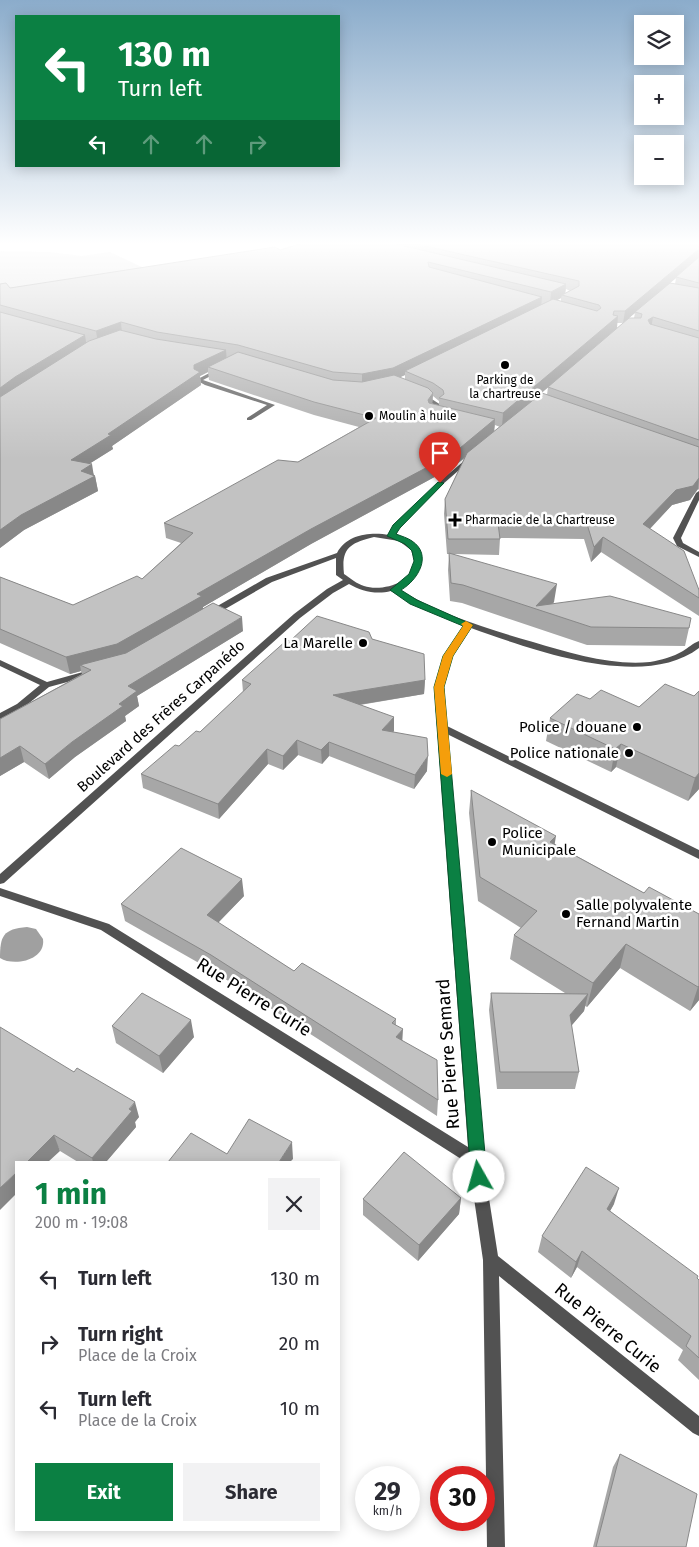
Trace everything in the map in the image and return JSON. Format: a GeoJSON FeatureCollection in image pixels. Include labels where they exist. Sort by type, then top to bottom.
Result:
{"type":"FeatureCollection","features":[{"type":"Feature","properties":{"kind":"street"},"geometry":{"type":"LineString","coordinates":[[229,365],[199,380],[206,384],[272,404],[248,420]]}},
{"type":"Feature","properties":{"kind":"street"},"geometry":{"type":"LineString","coordinates":[[413,392],[430,399],[439,406],[432,414],[440,416]]}},
{"type":"Feature","properties":{"kind":"street"},"geometry":{"type":"LineString","coordinates":[[392,536],[396,527],[440,483],[474,454]]}},
{"type":"Feature","properties":{"kind":"street"},"geometry":{"type":"LineString","coordinates":[[699,493],[677,538],[680,544],[699,555]]}},
{"type":"Feature","properties":{"kind":"street"},"geometry":{"type":"LineString","coordinates":[[394,590],[413,575],[419,561],[417,550],[408,542],[392,536],[374,535],[343,547],[338,555],[340,574],[348,581],[362,587],[394,590],[414,602],[468,625],[578,658],[641,665],[689,653],[699,644]]}},
{"type":"Feature","properties":{"kind":"street"},"geometry":{"type":"LineString","coordinates":[[201,619],[269,580],[338,555]]}},
{"type":"Feature","properties":{"kind":"street","name":"Boulevard des Frères Carpanédo"},"geometry":{"type":"LineString","coordinates":[[0,880],[297,616],[348,581]]}},
{"type":"Feature","properties":{"kind":"street","name":"Rue Pierre Semard"},"geometry":{"type":"LineString","coordinates":[[468,625],[448,656],[439,687],[476,1160],[491,1260],[496,1547]]}},
{"type":"Feature","properties":{"kind":"street"},"geometry":{"type":"LineString","coordinates":[[0,664],[46,685]]}},
{"type":"Feature","properties":{"kind":"street"},"geometry":{"type":"LineString","coordinates":[[0,717],[20,706],[46,685],[98,671]]}},
{"type":"Feature","properties":{"kind":"street"},"geometry":{"type":"LineString","coordinates":[[443,728],[699,855]]}},
{"type":"Feature","properties":{"kind":"street","name":"Rue Pierre Curie"},"geometry":{"type":"LineString","coordinates":[[0,892],[105,927],[476,1160]]}},
{"type":"Feature","properties":{"kind":"street","name":"Rue Pierre Curie"},"geometry":{"type":"LineString","coordinates":[[491,1260],[699,1427]]}},
{"type":"Feature","properties":{"kind":"shaded area"},"geometry":{"type":"Polygon","coordinates":[[[27,927],[36,929],[43,939],[43,946],[40,952],[28,960],[13,962],[0,958],[4,935],[13,930],[27,927]]]}},
{"type":"Feature","properties":{"kind":"building"},"geometry":{"type":"Polygon","coordinates":[[[0,315],[12,315],[85,335],[15,377],[0,388],[0,315]]]}},
{"type":"Feature","properties":{"kind":"building"},"geometry":{"type":"Polygon","coordinates":[[[38,315],[504,315],[393,368],[362,374],[333,372],[238,345],[157,332],[121,322],[96,331],[38,315]]]}},
{"type":"Feature","properties":{"kind":"building"},"geometry":{"type":"Polygon","coordinates":[[[520,315],[618,316],[503,413],[439,398],[444,394],[443,390],[433,383],[405,371],[520,315]]]}},
{"type":"Feature","properties":{"kind":"building"},"geometry":{"type":"Polygon","coordinates":[[[642,315],[699,315],[699,331],[653,317],[648,320],[650,324],[699,338],[699,440],[548,387],[629,318],[641,318],[642,315]]]}},
{"type":"Feature","properties":{"kind":"building"},"geometry":{"type":"Polygon","coordinates":[[[120,330],[156,339],[226,350],[194,365],[194,369],[200,372],[108,434],[111,435],[71,460],[92,464],[81,471],[95,476],[21,515],[0,530],[0,397],[89,341],[120,330]]]}},
{"type":"Feature","properties":{"kind":"building"},"geometry":{"type":"Polygon","coordinates":[[[238,352],[333,380],[362,382],[394,375],[428,388],[433,393],[428,400],[429,403],[495,419],[454,453],[311,529],[197,594],[202,596],[117,644],[66,657],[0,629],[0,577],[73,605],[137,576],[142,579],[193,533],[164,523],[278,460],[298,462],[376,418],[314,402],[208,367],[238,352]]]}},
{"type":"Feature","properties":{"kind":"building"},"geometry":{"type":"Polygon","coordinates":[[[542,393],[699,447],[699,478],[693,486],[676,490],[643,524],[684,551],[699,590],[699,598],[603,537],[594,547],[587,524],[498,523],[500,539],[448,539],[445,499],[467,453],[542,393]]]}},
{"type":"Feature","properties":{"kind":"building"},"geometry":{"type":"Polygon","coordinates":[[[449,553],[557,584],[536,606],[610,596],[691,618],[689,628],[591,627],[463,585],[451,583],[449,553]]]}},
{"type":"Feature","properties":{"kind":"building"},"geometry":{"type":"Polygon","coordinates":[[[213,603],[242,617],[128,686],[137,691],[119,704],[123,706],[72,742],[45,764],[20,746],[0,758],[0,719],[91,670],[80,665],[126,653],[213,603]]]}},
{"type":"Feature","properties":{"kind":"building"},"geometry":{"type":"Polygon","coordinates":[[[317,616],[369,632],[372,639],[424,654],[425,680],[333,695],[394,717],[382,730],[427,738],[428,756],[415,775],[329,742],[321,750],[297,740],[283,756],[267,749],[218,804],[141,774],[175,745],[179,746],[196,731],[200,732],[251,684],[242,680],[317,616]]]}},
{"type":"Feature","properties":{"kind":"building"},"geometry":{"type":"Polygon","coordinates":[[[665,684],[694,696],[699,691],[699,773],[695,778],[621,744],[615,749],[550,718],[577,694],[590,699],[601,690],[639,707],[665,684]]]}},
{"type":"Feature","properties":{"kind":"building","name":"Salle polyvalente Fernand Martin"},"geometry":{"type":"Polygon","coordinates":[[[471,790],[556,836],[550,842],[644,893],[649,887],[699,914],[699,986],[626,944],[593,983],[514,935],[537,911],[480,877],[471,790]]]}},
{"type":"Feature","properties":{"kind":"building"},"geometry":{"type":"Polygon","coordinates":[[[181,848],[242,879],[207,915],[294,971],[302,963],[396,1019],[392,1023],[403,1029],[396,1037],[437,1060],[438,1100],[211,955],[121,904],[181,848]]]}},
{"type":"Feature","properties":{"kind":"building"},"geometry":{"type":"Polygon","coordinates":[[[142,993],[191,1020],[159,1056],[112,1026],[142,993]]]}},
{"type":"Feature","properties":{"kind":"building"},"geometry":{"type":"Polygon","coordinates":[[[491,993],[588,994],[570,1015],[579,1072],[500,1072],[491,993]]]}},
{"type":"Feature","properties":{"kind":"building"},"geometry":{"type":"Polygon","coordinates":[[[0,1027],[74,1072],[77,1068],[135,1102],[129,1109],[132,1111],[92,1158],[54,1135],[28,1161],[15,1161],[15,1174],[0,1188],[0,1027]]]}},
{"type":"Feature","properties":{"kind":"building"},"geometry":{"type":"Polygon","coordinates":[[[249,1119],[292,1142],[280,1161],[169,1161],[191,1133],[227,1154],[249,1119]]]}},
{"type":"Feature","properties":{"kind":"building"},"geometry":{"type":"Polygon","coordinates":[[[404,1152],[461,1198],[419,1245],[363,1199],[404,1152]]]}},
{"type":"Feature","properties":{"kind":"building"},"geometry":{"type":"Polygon","coordinates":[[[586,1167],[619,1188],[607,1209],[698,1276],[699,1358],[686,1346],[691,1336],[582,1251],[576,1262],[542,1236],[586,1167]]]}},
{"type":"Feature","properties":{"kind":"building"},"geometry":{"type":"Polygon","coordinates":[[[620,1454],[697,1494],[686,1547],[596,1547],[620,1454]]]}},
{"type":"Feature","properties":{"kind":"slow traffic"},"geometry":{"type":"LineString","coordinates":[[447,774],[439,687],[448,656],[463,635],[468,625],[466,624]]}},
{"type":"Feature","properties":{"kind":"place","name":"Parking de la chartreuse"},"geometry":{"type":"Point","coordinates":[505,365]}},
{"type":"Feature","properties":{"kind":"place","name":"Moulin à huile"},"geometry":{"type":"Point","coordinates":[369,416]}},
{"type":"Feature","properties":{"kind":"place","name":"Pharmacie de la Chartreuse"},"geometry":{"type":"Point","coordinates":[455,520]}},
{"type":"Feature","properties":{"kind":"place","name":"La Marelle"},"geometry":{"type":"Point","coordinates":[363,643]}},
{"type":"Feature","properties":{"kind":"place","name":"Police / douane"},"geometry":{"type":"Point","coordinates":[637,727]}},
{"type":"Feature","properties":{"kind":"place","name":"Police nationale"},"geometry":{"type":"Point","coordinates":[629,753]}},
{"type":"Feature","properties":{"kind":"place","name":"Police Municipale"},"geometry":{"type":"Point","coordinates":[492,842]}},
{"type":"Feature","properties":{"kind":"place","name":"Salle polyvalente Fernand Martin"},"geometry":{"type":"Point","coordinates":[566,914]}},
{"type":"Feature","properties":{"kind":"route"},"geometry":{"type":"LineString","coordinates":[[440,483],[396,527],[392,536],[408,542],[417,550],[419,561],[413,575],[394,590],[414,602],[468,625],[448,656],[439,687],[476,1160],[479,1177]]}}]}
